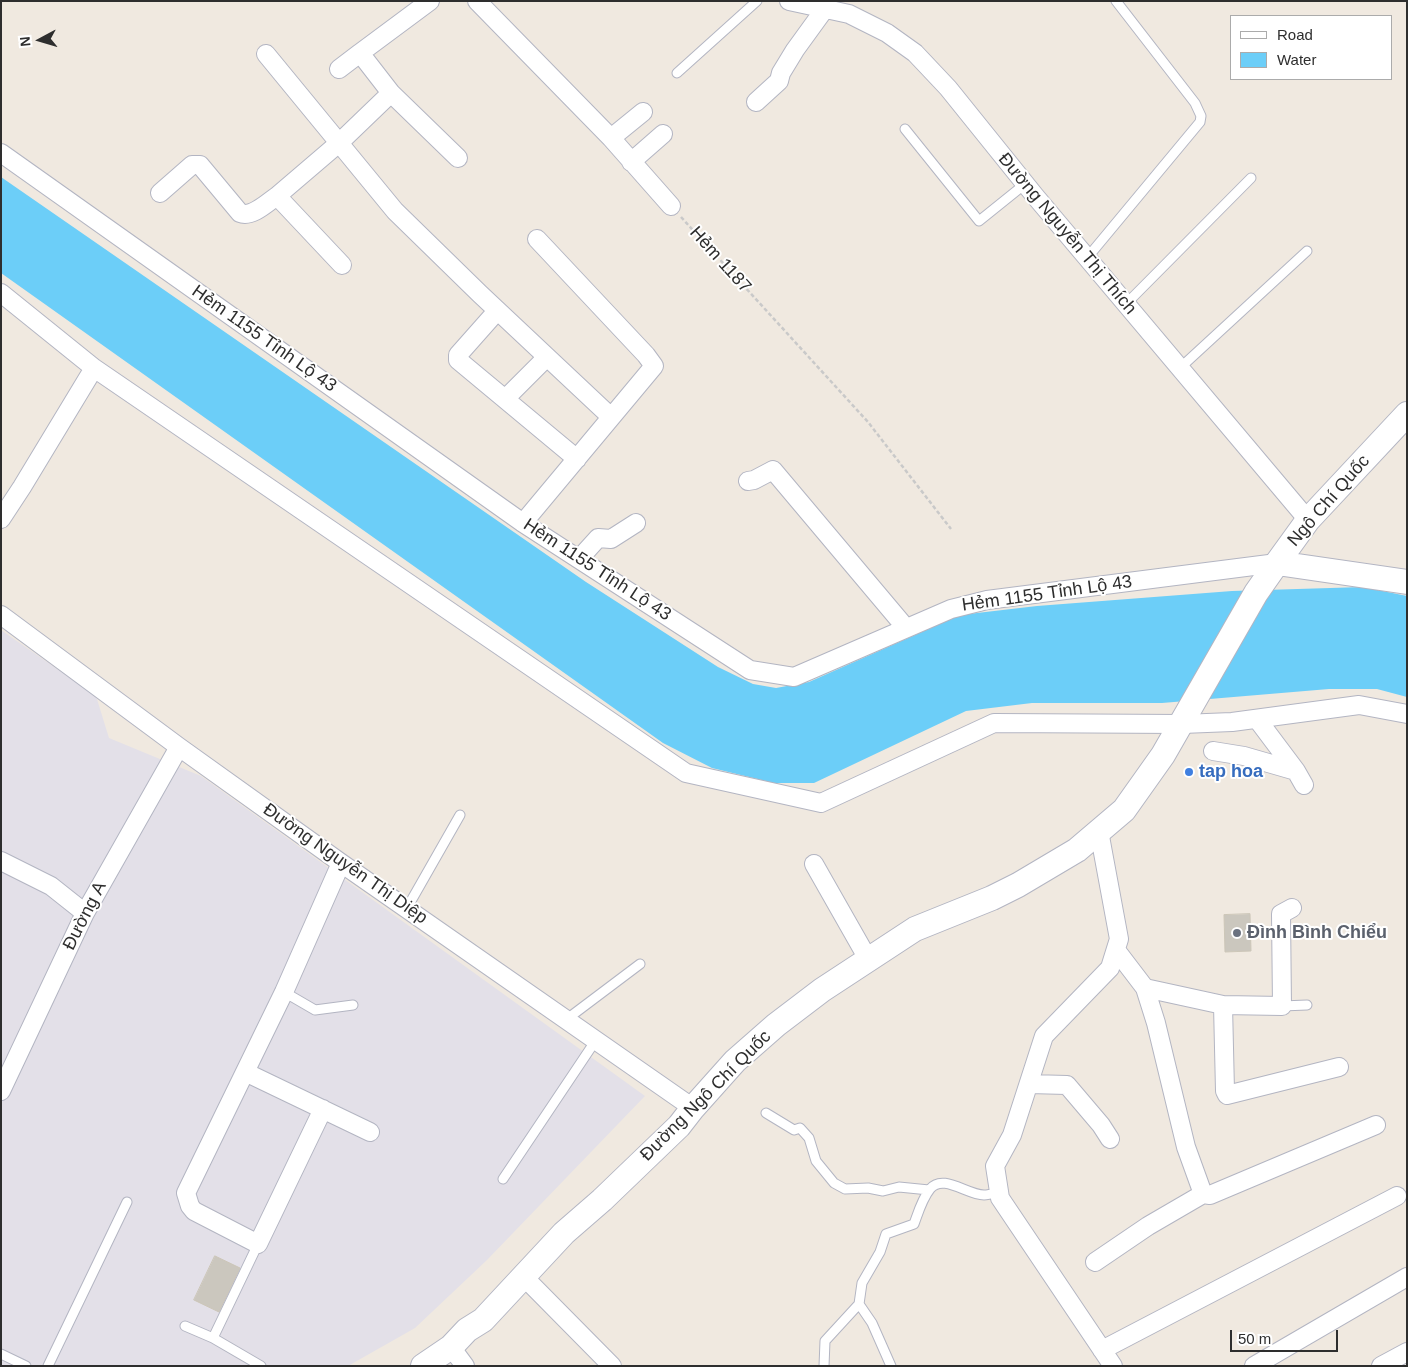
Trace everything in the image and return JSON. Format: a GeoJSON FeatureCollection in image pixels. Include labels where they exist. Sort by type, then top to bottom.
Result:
{"type":"FeatureCollection","features":[{"type":"Feature","properties":{"kind":"main road","name":"Ngô Chí Quốc"},"geometry":{"type":"LineString","coordinates":[[1186,716],[1256,593],[1308,520],[1407,414]]}},
{"type":"Feature","properties":{"kind":"main road"},"geometry":{"type":"LineString","coordinates":[[1277,563],[1407,582]]}},
{"type":"Feature","properties":{"kind":"main road","name":"Đường Ngô Chí Quốc"},"geometry":{"type":"LineString","coordinates":[[423,1366],[458,1356],[467,1330],[483,1320],[564,1233],[602,1200],[679,1126],[735,1062],[776,1025],[822,990],[915,929],[992,898],[1077,850],[1124,810],[1163,755],[1186,716]]}},
{"type":"Feature","properties":{"kind":"street"},"geometry":{"type":"LineString","coordinates":[[339,70],[430,1]]}},
{"type":"Feature","properties":{"kind":"street"},"geometry":{"type":"LineString","coordinates":[[477,1],[611,138],[671,206]]}},
{"type":"Feature","properties":{"kind":"street","name":"Đường Nguyễn Thị Thích"},"geometry":{"type":"LineString","coordinates":[[789,1],[849,14],[887,33],[915,52],[948,88],[1025,184],[1308,520]]}},
{"type":"Feature","properties":{"kind":"street"},"geometry":{"type":"LineString","coordinates":[[756,102],[779,81],[781,73],[795,50],[824,10]]}},
{"type":"Feature","properties":{"kind":"street"},"geometry":{"type":"LineString","coordinates":[[360,53],[391,93],[458,158]]}},
{"type":"Feature","properties":{"kind":"street"},"geometry":{"type":"LineString","coordinates":[[266,54],[395,211],[497,311],[611,417]]}},
{"type":"Feature","properties":{"kind":"street"},"geometry":{"type":"LineString","coordinates":[[160,193],[192,165],[197,164],[200,165],[240,213],[244,215],[251,213],[277,196],[339,143],[391,93]]}},
{"type":"Feature","properties":{"kind":"street"},"geometry":{"type":"LineString","coordinates":[[611,138],[643,112]]}},
{"type":"Feature","properties":{"kind":"street"},"geometry":{"type":"LineString","coordinates":[[631,162],[663,134]]}},
{"type":"Feature","properties":{"kind":"street","name":"Hẻm 1155 Tỉnh Lộ 43"},"geometry":{"type":"LineString","coordinates":[[1,153],[523,523],[750,670],[794,677],[951,608],[987,600],[1277,563]]}},
{"type":"Feature","properties":{"kind":"street"},"geometry":{"type":"LineString","coordinates":[[277,196],[342,265]]}},
{"type":"Feature","properties":{"kind":"street"},"geometry":{"type":"LineString","coordinates":[[523,523],[654,366],[646,355],[538,239]]}},
{"type":"Feature","properties":{"kind":"street"},"geometry":{"type":"LineString","coordinates":[[1,293],[94,368],[686,772],[822,803],[994,723],[1186,716],[1232,722],[1359,705],[1407,714]]}},
{"type":"Feature","properties":{"kind":"street"},"geometry":{"type":"LineString","coordinates":[[497,311],[458,355],[458,360],[577,459]]}},
{"type":"Feature","properties":{"kind":"street"},"geometry":{"type":"LineString","coordinates":[[506,399],[547,357]]}},
{"type":"Feature","properties":{"kind":"street"},"geometry":{"type":"LineString","coordinates":[[1,519],[94,368]]}},
{"type":"Feature","properties":{"kind":"street"},"geometry":{"type":"LineString","coordinates":[[748,481],[754,480],[773,470],[906,628]]}},
{"type":"Feature","properties":{"kind":"street"},"geometry":{"type":"LineString","coordinates":[[579,559],[598,538],[611,539],[636,523]]}},
{"type":"Feature","properties":{"kind":"street","name":"Đường Nguyễn Thị Diệp"},"geometry":{"type":"LineString","coordinates":[[1,615],[179,747],[341,863],[693,1108]]}},
{"type":"Feature","properties":{"kind":"street"},"geometry":{"type":"LineString","coordinates":[[1213,751],[1244,756],[1300,778],[1258,719]]}},
{"type":"Feature","properties":{"kind":"street","name":"Đường A"},"geometry":{"type":"LineString","coordinates":[[1,1091],[85,913],[179,747]]}},
{"type":"Feature","properties":{"kind":"street"},"geometry":{"type":"LineString","coordinates":[[1099,831],[1119,939],[1116,950],[1110,968],[1044,1036],[1012,1135],[994,1166],[1000,1198],[1112,1365]]}},
{"type":"Feature","properties":{"kind":"street"},"geometry":{"type":"LineString","coordinates":[[1,862],[51,886],[85,913]]}},
{"type":"Feature","properties":{"kind":"street"},"geometry":{"type":"LineString","coordinates":[[323,1110],[258,1244],[194,1211],[190,1206],[186,1193],[284,992],[341,863]]}},
{"type":"Feature","properties":{"kind":"street"},"geometry":{"type":"LineString","coordinates":[[814,864],[868,959]]}},
{"type":"Feature","properties":{"kind":"street"},"geometry":{"type":"LineString","coordinates":[[1144,988],[1223,1005],[1282,1006],[1281,914],[1292,908]]}},
{"type":"Feature","properties":{"kind":"street"},"geometry":{"type":"LineString","coordinates":[[1116,950],[1144,988],[1156,1023],[1186,1147],[1203,1194]]}},
{"type":"Feature","properties":{"kind":"street"},"geometry":{"type":"LineString","coordinates":[[1223,1005],[1225,1091],[1227,1095],[1339,1067]]}},
{"type":"Feature","properties":{"kind":"street"},"geometry":{"type":"LineString","coordinates":[[246,1072],[370,1132]]}},
{"type":"Feature","properties":{"kind":"street"},"geometry":{"type":"LineString","coordinates":[[1029,1084],[1067,1084],[1101,1125],[1110,1139]]}},
{"type":"Feature","properties":{"kind":"street"},"geometry":{"type":"LineString","coordinates":[[1095,1262],[1148,1226],[1203,1194],[1210,1195],[1376,1125]]}},
{"type":"Feature","properties":{"kind":"street"},"geometry":{"type":"LineString","coordinates":[[1102,1350],[1397,1196]]}},
{"type":"Feature","properties":{"kind":"street"},"geometry":{"type":"LineString","coordinates":[[524,1277],[612,1366]]}},
{"type":"Feature","properties":{"kind":"street"},"geometry":{"type":"LineString","coordinates":[[1254,1366],[1407,1277]]}},
{"type":"Feature","properties":{"kind":"street"},"geometry":{"type":"LineString","coordinates":[[1381,1366],[1407,1352]]}},
{"type":"Feature","properties":{"kind":"lane"},"geometry":{"type":"LineString","coordinates":[[677,73],[758,1]]}},
{"type":"Feature","properties":{"kind":"lane"},"geometry":{"type":"LineString","coordinates":[[1087,258],[1200,122],[1201,116],[1195,103],[1116,1]]}},
{"type":"Feature","properties":{"kind":"lane"},"geometry":{"type":"LineString","coordinates":[[905,129],[978,221],[1025,184]]}},
{"type":"Feature","properties":{"kind":"lane"},"geometry":{"type":"LineString","coordinates":[[1126,304],[1251,178]]}},
{"type":"Feature","properties":{"kind":"lane"},"geometry":{"type":"LineString","coordinates":[[1180,368],[1307,251]]}},
{"type":"Feature","properties":{"kind":"lane"},"geometry":{"type":"LineString","coordinates":[[407,908],[460,815]]}},
{"type":"Feature","properties":{"kind":"lane"},"geometry":{"type":"LineString","coordinates":[[567,1019],[640,964]]}},
{"type":"Feature","properties":{"kind":"lane"},"geometry":{"type":"LineString","coordinates":[[284,992],[316,1010],[353,1005]]}},
{"type":"Feature","properties":{"kind":"lane"},"geometry":{"type":"LineString","coordinates":[[1282,1006],[1307,1005]]}},
{"type":"Feature","properties":{"kind":"lane"},"geometry":{"type":"LineString","coordinates":[[503,1179],[596,1040]]}},
{"type":"Feature","properties":{"kind":"lane"},"geometry":{"type":"LineString","coordinates":[[766,1113],[794,1130],[800,1128],[809,1138],[816,1161],[834,1183],[845,1189],[868,1188],[883,1192],[900,1187],[929,1190]]}},
{"type":"Feature","properties":{"kind":"lane"},"geometry":{"type":"LineString","coordinates":[[824,1366],[825,1340],[859,1304],[862,1283],[880,1252],[886,1234],[914,1224],[931,1187],[945,1182],[967,1191],[984,1195],[999,1192]]}},
{"type":"Feature","properties":{"kind":"lane"},"geometry":{"type":"LineString","coordinates":[[48,1366],[127,1202]]}},
{"type":"Feature","properties":{"kind":"lane"},"geometry":{"type":"LineString","coordinates":[[213,1338],[258,1244]]}},
{"type":"Feature","properties":{"kind":"lane"},"geometry":{"type":"LineString","coordinates":[[859,1304],[872,1323],[891,1366]]}},
{"type":"Feature","properties":{"kind":"lane"},"geometry":{"type":"LineString","coordinates":[[185,1326],[213,1338],[261,1366]]}},
{"type":"Feature","properties":{"kind":"lane"},"geometry":{"type":"LineString","coordinates":[[1,1354],[26,1366]]}},
{"type":"Feature","properties":{"kind":"path","name":"Hẻm 1187"},"geometry":{"type":"LineString","coordinates":[[671,206],[868,422],[951,529]]}},
{"type":"Feature","properties":{"kind":"shaded area"},"geometry":{"type":"Polygon","coordinates":[[[1,630],[96,696],[109,738],[201,776],[645,1096],[487,1260],[415,1328],[348,1366],[1,1366],[1,630]]]}},
{"type":"Feature","properties":{"kind":"water"},"geometry":{"type":"Polygon","coordinates":[[[1,177],[586,582],[718,667],[753,684],[776,688],[809,682],[960,615],[1037,606],[1232,591],[1363,587],[1407,596],[1407,697],[1377,689],[1329,689],[1162,703],[1032,703],[966,711],[814,783],[774,783],[712,768],[663,743],[1,273],[1,177]]]}},
{"type":"Feature","properties":{"kind":"building","name":"Đình Bình Chiểu"},"geometry":{"type":"Polygon","coordinates":[[[1250,914],[1251,951],[1225,952],[1224,915],[1250,914]]]}},
{"type":"Feature","properties":{"kind":"building"},"geometry":{"type":"Polygon","coordinates":[[[215,1256],[240,1268],[219,1312],[194,1300],[215,1256]]]}},
{"type":"Feature","properties":{"kind":"place","name":"tap hoa"},"geometry":{"type":"Point","coordinates":[1189,772]}},
{"type":"Feature","properties":{"kind":"place","name":"Đình Bình Chiểu"},"geometry":{"type":"Point","coordinates":[1237,933]}}]}
